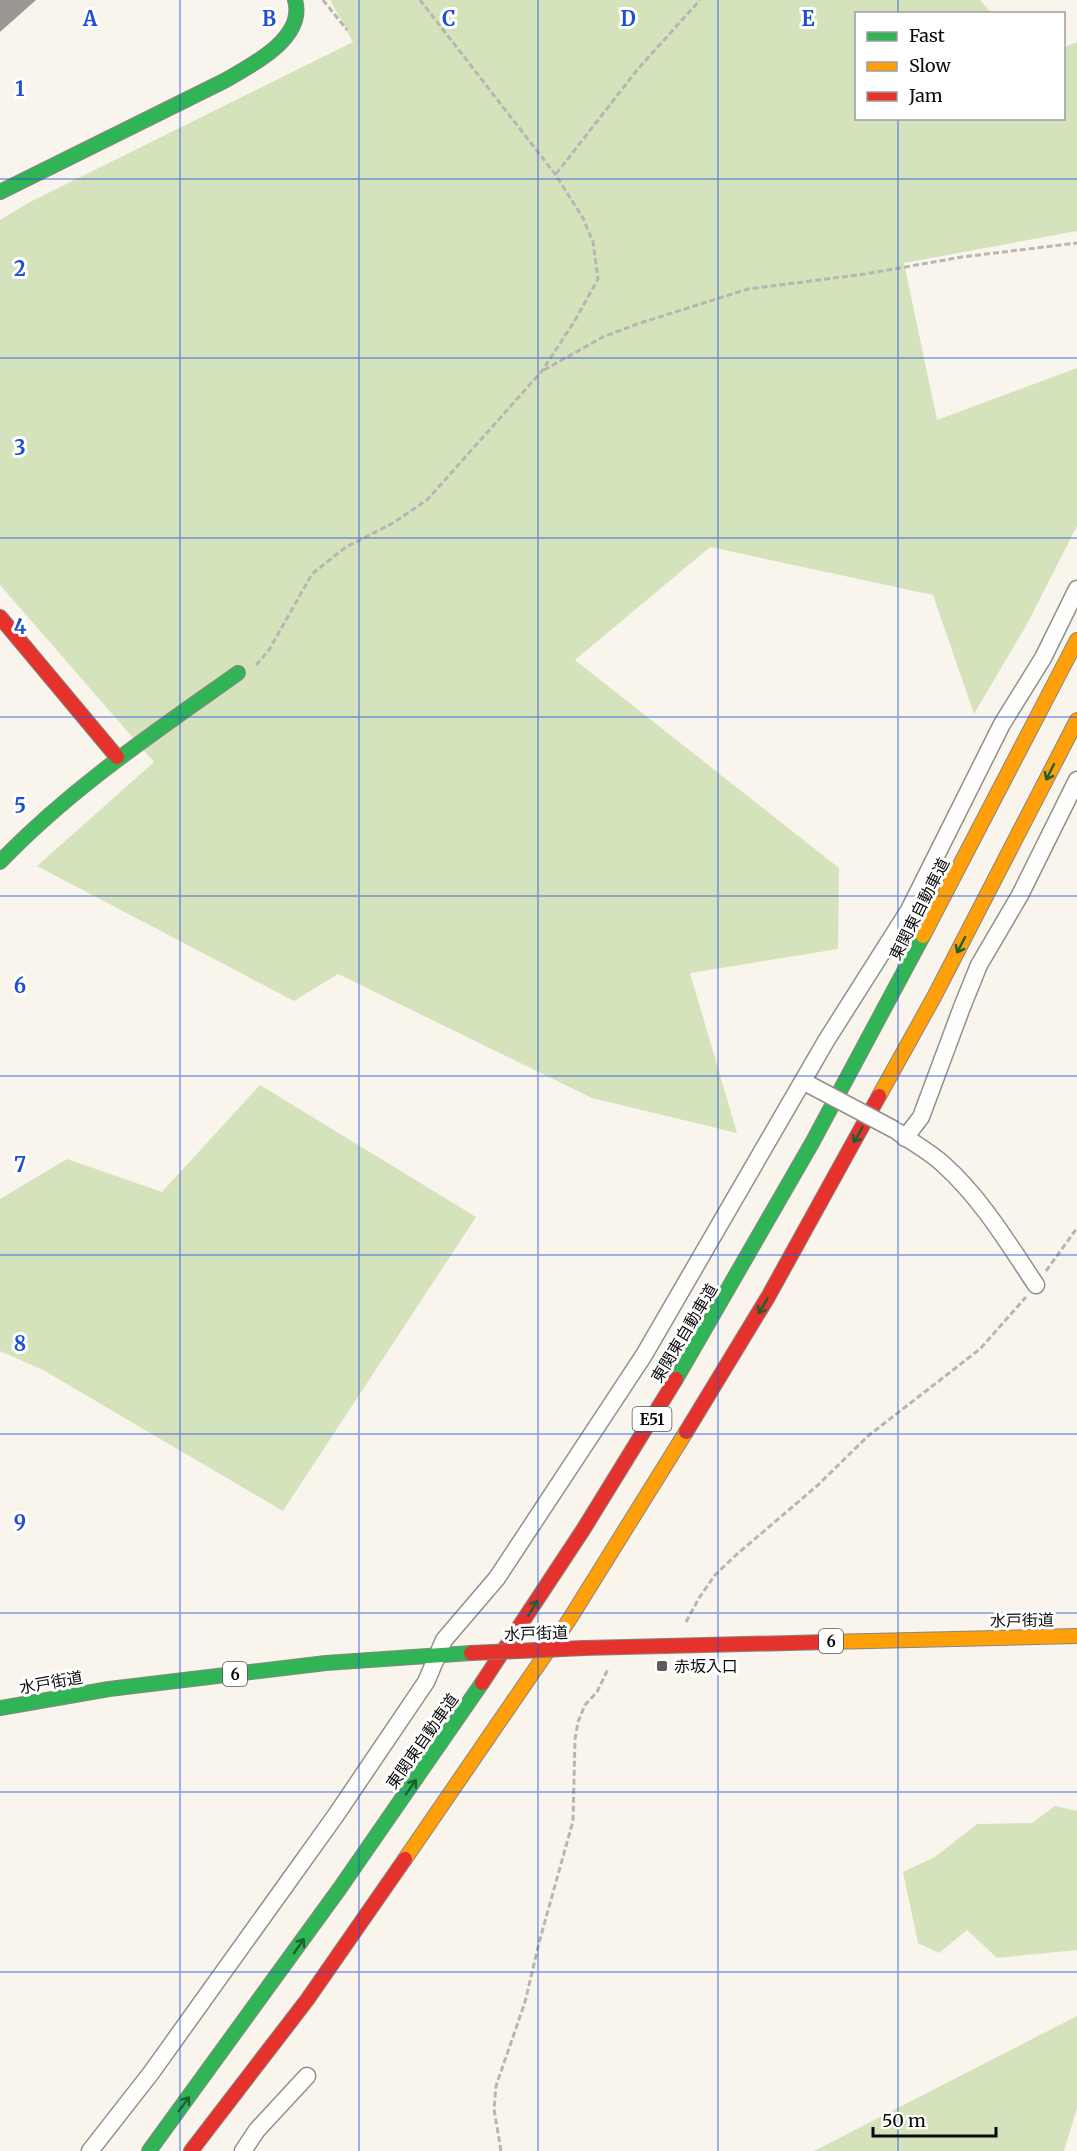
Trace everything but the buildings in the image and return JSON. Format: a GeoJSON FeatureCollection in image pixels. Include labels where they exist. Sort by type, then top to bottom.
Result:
{"type":"FeatureCollection","features":[{"type":"Feature","properties":{"kind":"main road"},"geometry":{"type":"LineString","coordinates":[[0,192],[82,149],[232,77],[274,48],[287,36],[296,24],[298,9],[295,0]]}},
{"type":"Feature","properties":{"kind":"main road"},"geometry":{"type":"LineString","coordinates":[[0,617],[117,757]]}},
{"type":"Feature","properties":{"kind":"main road","name":"東関東自動車道"},"geometry":{"type":"LineString","coordinates":[[149,2151],[277,1976],[425,1767],[521,1627],[642,1437],[804,1158],[901,978],[1077,640]]}},
{"type":"Feature","properties":{"kind":"main road"},"geometry":{"type":"LineString","coordinates":[[0,862],[20,840],[117,757],[238,674]]}},
{"type":"Feature","properties":{"kind":"main road","name":"E51"},"geometry":{"type":"LineString","coordinates":[[191,2151],[307,2000],[456,1787],[569,1620],[673,1454],[768,1297],[934,997],[1077,720]]}},
{"type":"Feature","properties":{"kind":"main road","name":"水戸街道"},"geometry":{"type":"LineString","coordinates":[[0,1708],[120,1688],[326,1663],[438,1654],[612,1646],[1077,1636]]}},
{"type":"Feature","properties":{"kind":"street"},"geometry":{"type":"LineString","coordinates":[[90,2151],[150,2073],[336,1815],[426,1682],[444,1640],[454,1625],[497,1578],[644,1355],[909,910],[1002,724],[1043,658],[1077,589]]}},
{"type":"Feature","properties":{"kind":"street"},"geometry":{"type":"LineString","coordinates":[[900,1134],[921,1117],[979,965],[1020,895],[1077,780]]}},
{"type":"Feature","properties":{"kind":"street"},"geometry":{"type":"LineString","coordinates":[[806,1083],[900,1134],[938,1160],[961,1182],[988,1214],[1036,1285]]}},
{"type":"Feature","properties":{"kind":"street"},"geometry":{"type":"LineString","coordinates":[[243,2151],[257,2130],[307,2076]]}},
{"type":"Feature","properties":{"kind":"path"},"geometry":{"type":"LineString","coordinates":[[323,0],[347,30]]}},
{"type":"Feature","properties":{"kind":"path"},"geometry":{"type":"LineString","coordinates":[[238,674],[256,666],[269,650],[312,574],[346,547],[393,523],[427,500],[542,371],[574,322],[597,279],[593,242],[583,218],[555,174],[420,0]]}},
{"type":"Feature","properties":{"kind":"path"},"geometry":{"type":"LineString","coordinates":[[555,174],[637,70],[700,0]]}},
{"type":"Feature","properties":{"kind":"path"},"geometry":{"type":"LineString","coordinates":[[542,371],[603,337],[687,307],[748,289],[865,274],[962,256],[1077,243]]}},
{"type":"Feature","properties":{"kind":"path"},"geometry":{"type":"LineString","coordinates":[[675,1645],[699,1598],[722,1568],[818,1485],[868,1436],[980,1349],[1036,1285],[1077,1228]]}},
{"type":"Feature","properties":{"kind":"path"},"geometry":{"type":"LineString","coordinates":[[501,2151],[494,2109],[496,2086],[525,2002],[573,1821],[575,1739],[578,1722],[585,1705],[597,1692],[608,1673],[612,1646]]}},
{"type":"Feature","properties":{"kind":"green space"},"geometry":{"type":"Polygon","coordinates":[[[330,0],[980,0],[990,12],[855,12],[855,120],[1065,120],[1065,47],[1077,42],[1077,231],[904,263],[937,420],[1077,368],[1077,526],[1027,624],[974,714],[933,595],[710,547],[575,660],[839,868],[838,949],[690,973],[737,1133],[592,1098],[338,974],[294,1001],[37,866],[154,762],[0,585],[0,220],[30,202],[353,42],[330,0]]]}},
{"type":"Feature","properties":{"kind":"green space"},"geometry":{"type":"Polygon","coordinates":[[[260,1085],[476,1217],[283,1511],[43,1370],[0,1351],[0,1199],[67,1159],[162,1192],[260,1085]]]}},
{"type":"Feature","properties":{"kind":"green space"},"geometry":{"type":"Polygon","coordinates":[[[1055,1806],[1077,1811],[1077,1950],[997,1958],[967,1930],[939,1953],[918,1943],[903,1872],[935,1857],[977,1824],[1032,1823],[1055,1806]]]}},
{"type":"Feature","properties":{"kind":"green space"},"geometry":{"type":"Polygon","coordinates":[[[1077,2016],[1077,2108],[1064,2151],[814,2151],[1077,2016]]]}},
{"type":"Feature","properties":{"kind":"traffic: fast"},"geometry":{"type":"LineString","coordinates":[[0,192],[224,81],[262,58],[285,38],[292,26],[296,14],[295,0]]}},
{"type":"Feature","properties":{"kind":"traffic: fast"},"geometry":{"type":"LineString","coordinates":[[0,862],[27,835],[85,785],[238,673]]}},
{"type":"Feature","properties":{"kind":"traffic: fast"},"geometry":{"type":"LineString","coordinates":[[676,1379],[812,1143],[923,936]]}},
{"type":"Feature","properties":{"kind":"traffic: fast"},"geometry":{"type":"LineString","coordinates":[[0,1708],[109,1689],[326,1663],[471,1653]]}},
{"type":"Feature","properties":{"kind":"traffic: fast"},"geometry":{"type":"LineString","coordinates":[[149,2151],[340,1888],[482,1683]]}},
{"type":"Feature","properties":{"kind":"traffic: slow"},"geometry":{"type":"LineString","coordinates":[[923,936],[1077,640]]}},
{"type":"Feature","properties":{"kind":"traffic: slow"},"geometry":{"type":"LineString","coordinates":[[879,1096],[934,997],[1077,720]]}},
{"type":"Feature","properties":{"kind":"traffic: slow"},"geometry":{"type":"LineString","coordinates":[[405,1859],[569,1620],[686,1432]]}},
{"type":"Feature","properties":{"kind":"traffic: slow"},"geometry":{"type":"LineString","coordinates":[[828,1642],[1077,1636]]}},
{"type":"Feature","properties":{"kind":"traffic: jam"},"geometry":{"type":"LineString","coordinates":[[0,617],[117,757]]}},
{"type":"Feature","properties":{"kind":"traffic: jam"},"geometry":{"type":"LineString","coordinates":[[686,1432],[768,1297],[879,1096]]}},
{"type":"Feature","properties":{"kind":"traffic: jam"},"geometry":{"type":"LineString","coordinates":[[482,1683],[583,1530],[676,1379]]}},
{"type":"Feature","properties":{"kind":"traffic: jam"},"geometry":{"type":"LineString","coordinates":[[585,1648],[828,1642]]}},
{"type":"Feature","properties":{"kind":"traffic: jam"},"geometry":{"type":"LineString","coordinates":[[471,1653],[585,1648]]}},
{"type":"Feature","properties":{"kind":"traffic: jam"},"geometry":{"type":"LineString","coordinates":[[191,2151],[307,2000],[405,1859]]}},
{"type":"Feature","properties":{"kind":"place","name":"赤坂入口"},"geometry":{"type":"Point","coordinates":[662,1666]}}]}
